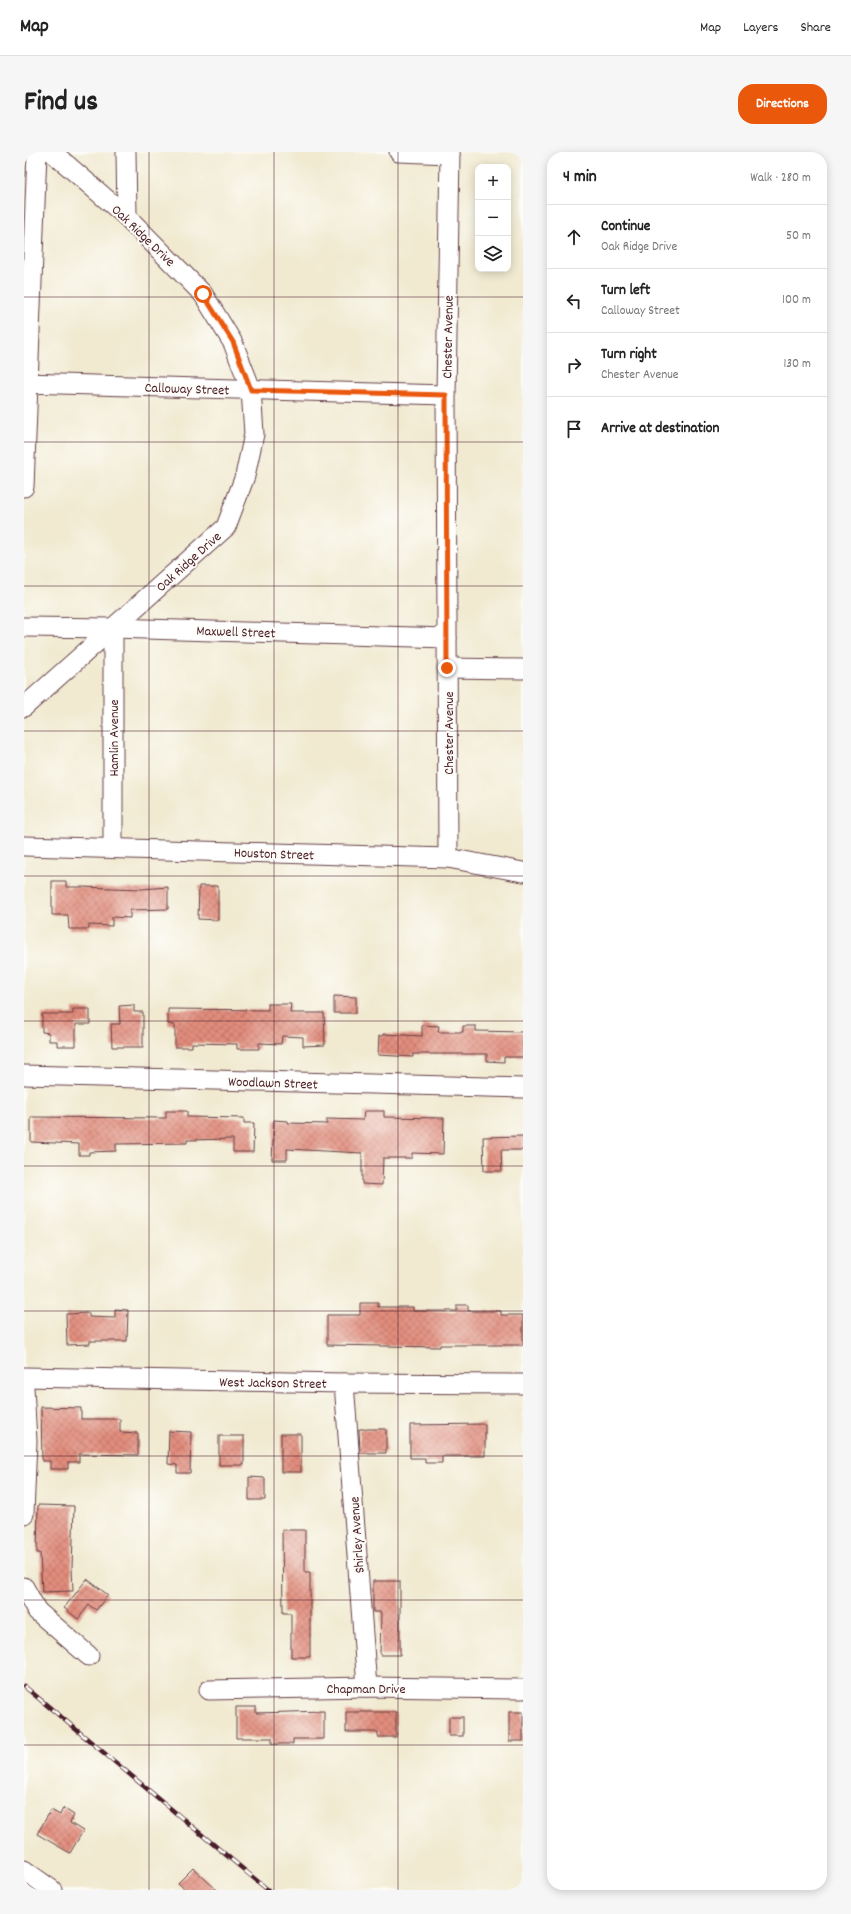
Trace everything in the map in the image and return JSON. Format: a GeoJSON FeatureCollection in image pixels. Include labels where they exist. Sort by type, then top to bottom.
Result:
{"type":"FeatureCollection","features":[{"type":"Feature","properties":{"kind":"street"},"geometry":{"type":"LineString","coordinates":[[24,487],[26,383],[37,152]]}},
{"type":"Feature","properties":{"kind":"street","name":"Oak Ridge Drive"},"geometry":{"type":"LineString","coordinates":[[24,706],[226,527],[245,476],[254,434],[251,390],[233,342],[203,294],[127,217],[52,152]]}},
{"type":"Feature","properties":{"kind":"street"},"geometry":{"type":"LineString","coordinates":[[126,152],[127,217]]}},
{"type":"Feature","properties":{"kind":"street"},"geometry":{"type":"LineString","coordinates":[[399,152],[450,153]]}},
{"type":"Feature","properties":{"kind":"street","name":"Chester Avenue"},"geometry":{"type":"LineString","coordinates":[[448,858],[446,395],[450,153]]}},
{"type":"Feature","properties":{"kind":"street","name":"Calloway Street"},"geometry":{"type":"LineString","coordinates":[[26,383],[446,395]]}},
{"type":"Feature","properties":{"kind":"street","name":"Maxwell Street"},"geometry":{"type":"LineString","coordinates":[[24,628],[113,628],[447,638]]}},
{"type":"Feature","properties":{"kind":"street","name":"Hamlin Avenue"},"geometry":{"type":"LineString","coordinates":[[113,628],[113,848]]}},
{"type":"Feature","properties":{"kind":"street"},"geometry":{"type":"LineString","coordinates":[[447,668],[523,669]]}},
{"type":"Feature","properties":{"kind":"street","name":"Houston Street"},"geometry":{"type":"LineString","coordinates":[[24,846],[448,858],[523,872]]}},
{"type":"Feature","properties":{"kind":"street","name":"Woodlawn Street"},"geometry":{"type":"LineString","coordinates":[[24,1075],[523,1088]]}},
{"type":"Feature","properties":{"kind":"street","name":"West Jackson Street"},"geometry":{"type":"LineString","coordinates":[[24,1377],[344,1383],[523,1384]]}},
{"type":"Feature","properties":{"kind":"street","name":"Shirley Avenue"},"geometry":{"type":"LineString","coordinates":[[344,1383],[367,1687]]}},
{"type":"Feature","properties":{"kind":"street"},"geometry":{"type":"LineString","coordinates":[[24,1387],[27,1441],[24,1514]]}},
{"type":"Feature","properties":{"kind":"street"},"geometry":{"type":"LineString","coordinates":[[24,1587],[37,1611],[89,1656]]}},
{"type":"Feature","properties":{"kind":"street","name":"Chapman Drive"},"geometry":{"type":"LineString","coordinates":[[209,1690],[367,1687],[523,1689]]}},
{"type":"Feature","properties":{"kind":"street"},"geometry":{"type":"LineString","coordinates":[[24,1870],[52,1890]]}},
{"type":"Feature","properties":{"kind":"building"},"geometry":{"type":"Polygon","coordinates":[[[52,881],[66,881],[66,887],[142,889],[168,887],[168,909],[130,910],[130,918],[112,917],[112,926],[89,925],[89,929],[69,929],[68,915],[52,915],[52,881]]]}},
{"type":"Feature","properties":{"kind":"building"},"geometry":{"type":"Polygon","coordinates":[[[199,886],[218,886],[218,920],[198,919],[199,886]]]}},
{"type":"Feature","properties":{"kind":"building"},"geometry":{"type":"Polygon","coordinates":[[[334,996],[356,997],[356,1013],[334,1013],[334,996]]]}},
{"type":"Feature","properties":{"kind":"building"},"geometry":{"type":"Polygon","coordinates":[[[268,1004],[291,1004],[290,1013],[324,1013],[325,1045],[303,1046],[303,1037],[282,1036],[281,1044],[259,1043],[259,1049],[237,1049],[237,1044],[192,1043],[192,1047],[175,1047],[175,1025],[168,1024],[168,1009],[268,1010],[268,1004]]]}},
{"type":"Feature","properties":{"kind":"building"},"geometry":{"type":"Polygon","coordinates":[[[134,1005],[134,1012],[143,1012],[143,1047],[112,1047],[111,1024],[120,1024],[119,1006],[134,1005]]]}},
{"type":"Feature","properties":{"kind":"building"},"geometry":{"type":"Polygon","coordinates":[[[73,1009],[90,1009],[90,1024],[76,1024],[76,1046],[57,1046],[57,1041],[49,1041],[49,1033],[42,1032],[42,1014],[73,1014],[73,1009]]]}},
{"type":"Feature","properties":{"kind":"building"},"geometry":{"type":"Polygon","coordinates":[[[422,1025],[439,1026],[438,1032],[463,1032],[463,1026],[476,1026],[476,1031],[523,1032],[523,1057],[504,1057],[504,1062],[487,1061],[487,1054],[413,1054],[413,1057],[378,1055],[379,1036],[383,1036],[383,1034],[422,1036],[422,1025]]]}},
{"type":"Feature","properties":{"kind":"building"},"geometry":{"type":"Polygon","coordinates":[[[166,1111],[187,1111],[187,1117],[244,1118],[244,1123],[254,1123],[253,1152],[233,1152],[233,1139],[187,1140],[187,1143],[116,1144],[116,1151],[89,1152],[89,1155],[79,1155],[79,1144],[31,1142],[31,1117],[166,1118],[166,1111]]]}},
{"type":"Feature","properties":{"kind":"building"},"geometry":{"type":"Polygon","coordinates":[[[364,1111],[384,1111],[384,1117],[444,1118],[443,1154],[412,1153],[412,1158],[383,1158],[382,1185],[362,1184],[362,1153],[287,1149],[287,1160],[272,1160],[274,1120],[288,1121],[288,1123],[327,1124],[327,1119],[363,1120],[364,1111]]]}},
{"type":"Feature","properties":{"kind":"building"},"geometry":{"type":"Polygon","coordinates":[[[523,1136],[523,1150],[501,1150],[502,1171],[484,1171],[483,1137],[523,1136]]]}},
{"type":"Feature","properties":{"kind":"building"},"geometry":{"type":"Polygon","coordinates":[[[360,1303],[378,1303],[378,1307],[413,1307],[413,1311],[457,1311],[457,1305],[468,1305],[468,1311],[501,1311],[501,1315],[523,1315],[523,1345],[440,1345],[440,1347],[327,1345],[327,1315],[360,1315],[360,1303]]]}},
{"type":"Feature","properties":{"kind":"building"},"geometry":{"type":"Polygon","coordinates":[[[115,1309],[128,1310],[127,1341],[90,1341],[90,1344],[67,1345],[66,1314],[89,1313],[89,1317],[115,1318],[115,1309]]]}},
{"type":"Feature","properties":{"kind":"building"},"geometry":{"type":"Polygon","coordinates":[[[41,1407],[81,1408],[81,1419],[120,1419],[120,1432],[138,1433],[138,1455],[79,1454],[79,1462],[68,1462],[68,1469],[50,1469],[50,1461],[42,1461],[41,1407]]]}},
{"type":"Feature","properties":{"kind":"building"},"geometry":{"type":"Polygon","coordinates":[[[485,1424],[485,1456],[442,1456],[442,1463],[425,1463],[425,1458],[410,1458],[410,1425],[485,1424]]]}},
{"type":"Feature","properties":{"kind":"building"},"geometry":{"type":"Polygon","coordinates":[[[359,1429],[386,1429],[386,1453],[360,1453],[359,1429]]]}},
{"type":"Feature","properties":{"kind":"building"},"geometry":{"type":"Polygon","coordinates":[[[169,1431],[191,1432],[190,1473],[177,1473],[177,1465],[168,1464],[169,1431]]]}},
{"type":"Feature","properties":{"kind":"building"},"geometry":{"type":"Polygon","coordinates":[[[281,1434],[301,1434],[301,1472],[281,1472],[281,1434]]]}},
{"type":"Feature","properties":{"kind":"building"},"geometry":{"type":"Polygon","coordinates":[[[219,1436],[244,1436],[244,1465],[219,1465],[219,1436]]]}},
{"type":"Feature","properties":{"kind":"building"},"geometry":{"type":"Polygon","coordinates":[[[249,1477],[265,1478],[265,1500],[249,1500],[249,1477]]]}},
{"type":"Feature","properties":{"kind":"building"},"geometry":{"type":"Polygon","coordinates":[[[38,1505],[74,1506],[72,1568],[73,1591],[42,1592],[40,1553],[37,1553],[38,1505]]]}},
{"type":"Feature","properties":{"kind":"building"},"geometry":{"type":"Polygon","coordinates":[[[282,1530],[305,1530],[305,1572],[310,1572],[310,1657],[291,1657],[291,1613],[283,1613],[282,1530]]]}},
{"type":"Feature","properties":{"kind":"building"},"geometry":{"type":"Polygon","coordinates":[[[87,1579],[108,1595],[96,1610],[89,1605],[78,1619],[64,1608],[87,1579]]]}},
{"type":"Feature","properties":{"kind":"building"},"geometry":{"type":"Polygon","coordinates":[[[373,1581],[400,1581],[400,1655],[380,1655],[381,1612],[373,1612],[373,1581]]]}},
{"type":"Feature","properties":{"kind":"building"},"geometry":{"type":"Polygon","coordinates":[[[236,1707],[256,1707],[256,1713],[324,1711],[324,1739],[293,1739],[293,1744],[272,1744],[272,1738],[236,1738],[236,1707]]]}},
{"type":"Feature","properties":{"kind":"building"},"geometry":{"type":"Polygon","coordinates":[[[346,1712],[396,1712],[396,1737],[378,1737],[378,1732],[346,1732],[346,1712]]]}},
{"type":"Feature","properties":{"kind":"building"},"geometry":{"type":"Polygon","coordinates":[[[509,1712],[523,1712],[523,1741],[509,1741],[509,1712]]]}},
{"type":"Feature","properties":{"kind":"building"},"geometry":{"type":"Polygon","coordinates":[[[449,1717],[463,1717],[463,1736],[449,1736],[449,1717]]]}},
{"type":"Feature","properties":{"kind":"building"},"geometry":{"type":"Polygon","coordinates":[[[63,1808],[74,1815],[70,1823],[83,1831],[70,1853],[37,1834],[51,1810],[60,1815],[63,1808]]]}},
{"type":"Feature","properties":{"kind":"building"},"geometry":{"type":"Polygon","coordinates":[[[193,1868],[217,1890],[186,1890],[178,1883],[193,1868]]]}},
{"type":"Feature","properties":{"kind":"railway"},"geometry":{"type":"LineString","coordinates":[[24,1686],[268,1890]]}},
{"type":"Feature","properties":{"kind":"route"},"geometry":{"type":"LineString","coordinates":[[203,294],[233,342],[251,390],[446,395],[447,668]]}}]}
